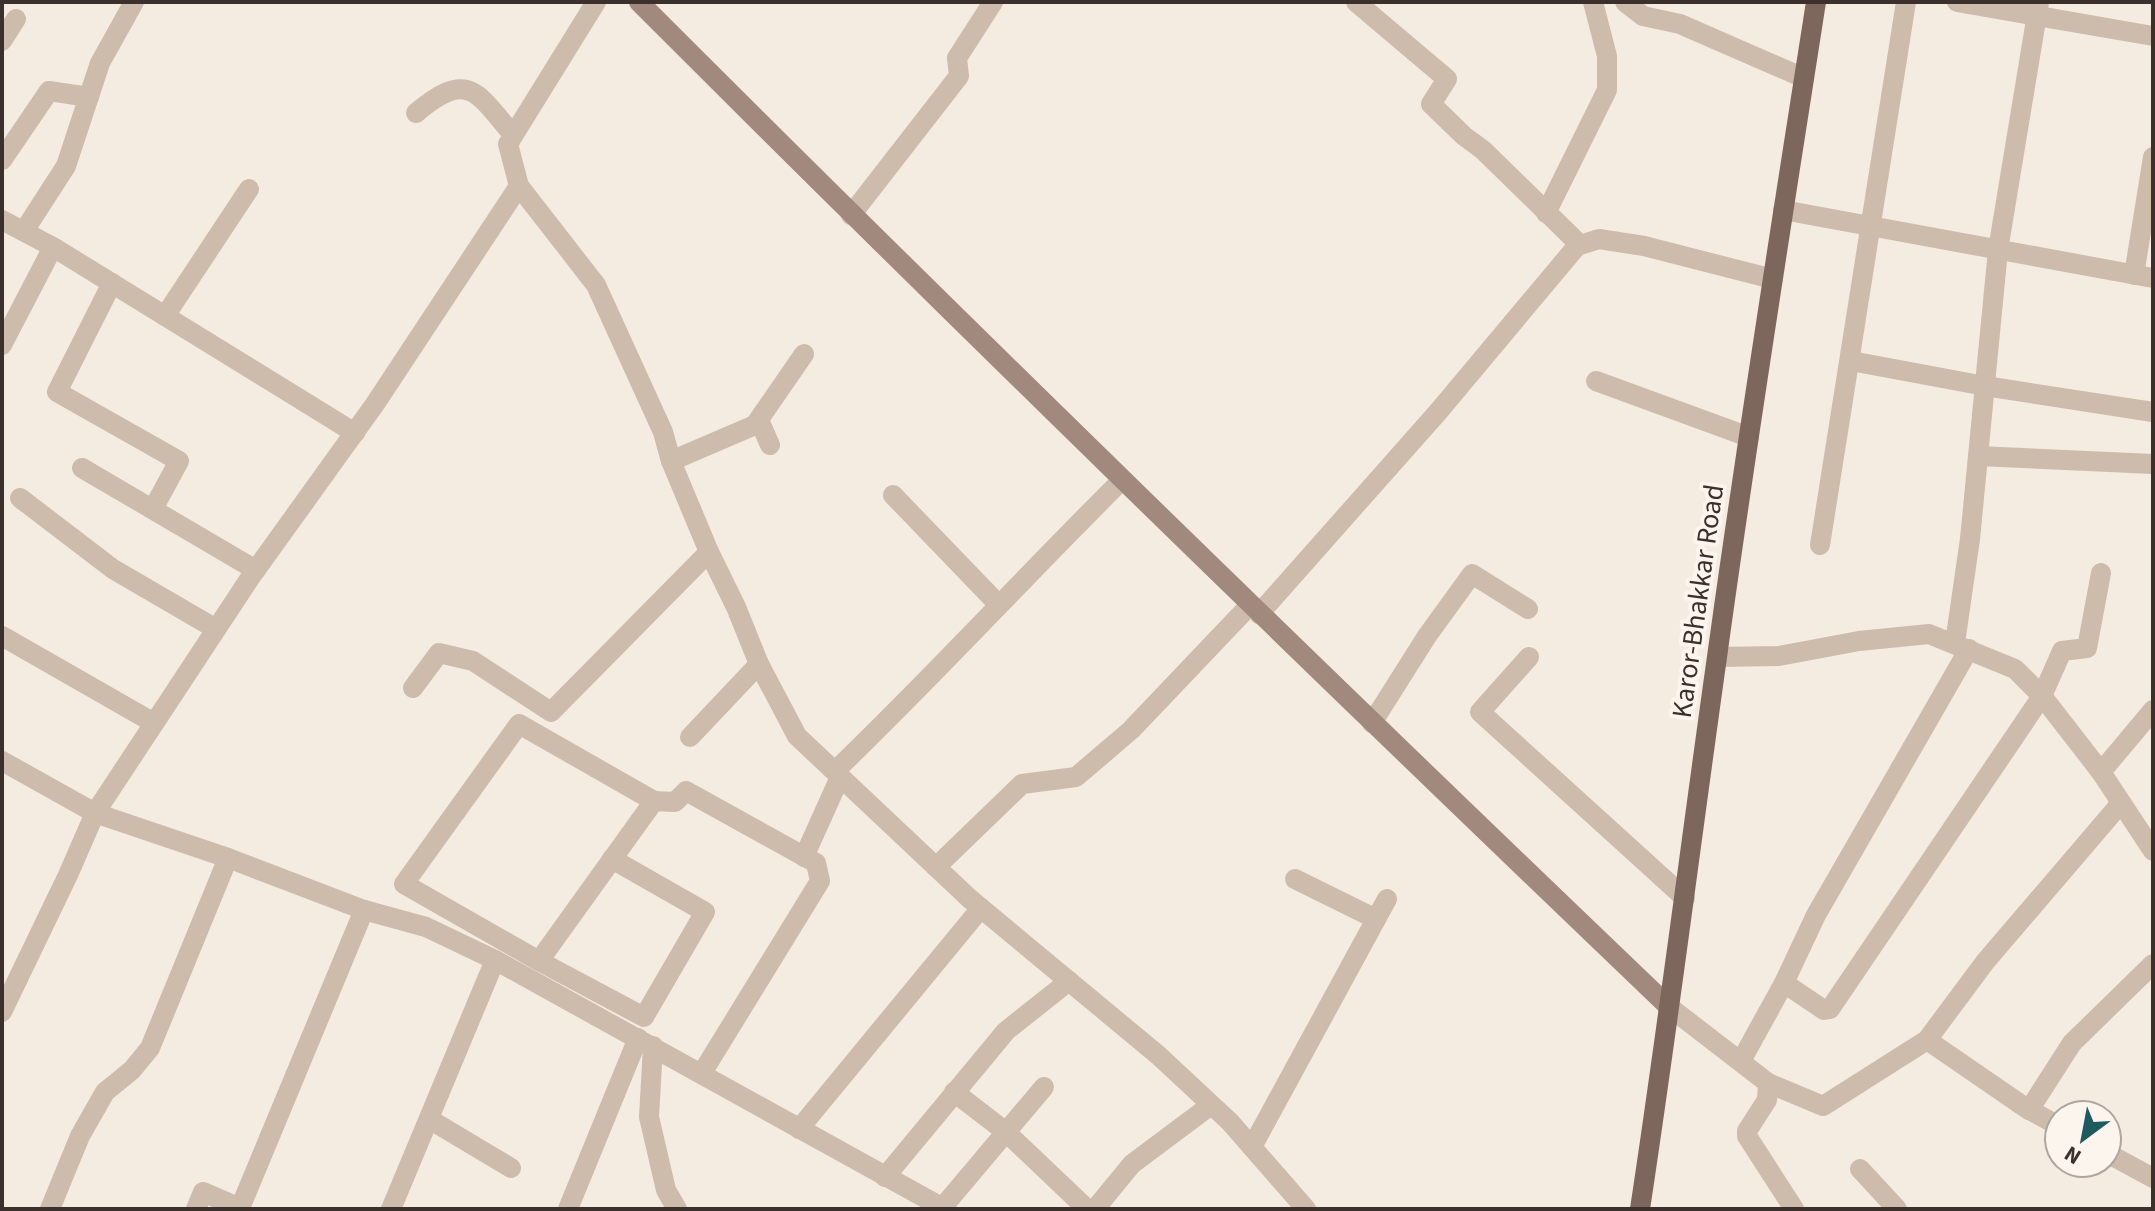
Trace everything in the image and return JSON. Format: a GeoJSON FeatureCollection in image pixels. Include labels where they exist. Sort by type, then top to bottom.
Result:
{"type":"FeatureCollection","features":[{"type":"Feature","properties":{"kind":"main road"},"geometry":{"type":"LineString","coordinates":[[639,2],[851,215],[1254,610],[1668,1006]]}},
{"type":"Feature","properties":{"kind":"main road","name":"Karor-Bhakkar Road"},"geometry":{"type":"LineString","coordinates":[[1640,1209],[1665,1050],[1668,1006],[1749,437],[1816,2]]}},
{"type":"Feature","properties":{"kind":"street"},"geometry":{"type":"LineString","coordinates":[[24,231],[66,166],[100,63],[134,2]]}},
{"type":"Feature","properties":{"kind":"street"},"geometry":{"type":"LineString","coordinates":[[596,2],[508,144],[519,186],[596,285],[663,432],[671,461],[709,552],[759,664],[797,736],[981,908],[1158,1055],[1252,1147],[1306,1209]]}},
{"type":"Feature","properties":{"kind":"street"},"geometry":{"type":"LineString","coordinates":[[851,215],[959,76],[957,58],[993,2]]}},
{"type":"Feature","properties":{"kind":"street"},"geometry":{"type":"LineString","coordinates":[[1356,2],[1447,79],[1431,104],[1483,150],[1574,239],[1577,246]]}},
{"type":"Feature","properties":{"kind":"street"},"geometry":{"type":"LineString","coordinates":[[1546,213],[1607,90],[1607,56],[1593,2]]}},
{"type":"Feature","properties":{"kind":"street"},"geometry":{"type":"LineString","coordinates":[[1625,2],[1643,16],[1680,24],[1804,78]]}},
{"type":"Feature","properties":{"kind":"street"},"geometry":{"type":"LineString","coordinates":[[1820,545],[1906,2]]}},
{"type":"Feature","properties":{"kind":"street"},"geometry":{"type":"LineString","coordinates":[[1957,2],[2038,9],[2153,36]]}},
{"type":"Feature","properties":{"kind":"street"},"geometry":{"type":"LineString","coordinates":[[1741,1061],[1784,983],[1816,915],[1962,646],[1998,250],[2038,9]]}},
{"type":"Feature","properties":{"kind":"street"},"geometry":{"type":"LineString","coordinates":[[2,41],[16,19]]}},
{"type":"Feature","properties":{"kind":"street"},"geometry":{"type":"LineString","coordinates":[[416,113],[442,92],[467,89],[480,96],[513,135]]}},
{"type":"Feature","properties":{"kind":"street"},"geometry":{"type":"LineString","coordinates":[[2,160],[49,91],[89,97]]}},
{"type":"Feature","properties":{"kind":"street"},"geometry":{"type":"LineString","coordinates":[[1783,210],[2143,276],[2153,157]]}},
{"type":"Feature","properties":{"kind":"street"},"geometry":{"type":"LineString","coordinates":[[2,1012],[95,813],[216,629],[355,433],[519,186]]}},
{"type":"Feature","properties":{"kind":"street"},"geometry":{"type":"LineString","coordinates":[[165,316],[249,189]]}},
{"type":"Feature","properties":{"kind":"street"},"geometry":{"type":"LineString","coordinates":[[2,220],[53,247],[355,433]]}},
{"type":"Feature","properties":{"kind":"street"},"geometry":{"type":"LineString","coordinates":[[936,867],[1022,784],[1076,777],[1131,730],[1254,610],[1458,389],[1577,246],[1599,239],[1644,246],[1773,279]]}},
{"type":"Feature","properties":{"kind":"street"},"geometry":{"type":"LineString","coordinates":[[2,345],[53,247]]}},
{"type":"Feature","properties":{"kind":"street"},"geometry":{"type":"LineString","coordinates":[[112,283],[57,392],[179,461],[153,509]]}},
{"type":"Feature","properties":{"kind":"street"},"geometry":{"type":"LineString","coordinates":[[671,461],[755,425],[804,354]]}},
{"type":"Feature","properties":{"kind":"street"},"geometry":{"type":"LineString","coordinates":[[1851,361],[2153,412]]}},
{"type":"Feature","properties":{"kind":"street"},"geometry":{"type":"LineString","coordinates":[[1596,381],[1749,437]]}},
{"type":"Feature","properties":{"kind":"street"},"geometry":{"type":"LineString","coordinates":[[759,420],[770,445]]}},
{"type":"Feature","properties":{"kind":"street"},"geometry":{"type":"LineString","coordinates":[[1978,456],[2153,464]]}},
{"type":"Feature","properties":{"kind":"street"},"geometry":{"type":"LineString","coordinates":[[82,468],[256,570]]}},
{"type":"Feature","properties":{"kind":"street"},"geometry":{"type":"LineString","coordinates":[[804,857],[838,774],[998,604],[1122,480]]}},
{"type":"Feature","properties":{"kind":"street"},"geometry":{"type":"LineString","coordinates":[[893,495],[998,604]]}},
{"type":"Feature","properties":{"kind":"street"},"geometry":{"type":"LineString","coordinates":[[20,498],[113,569],[216,629]]}},
{"type":"Feature","properties":{"kind":"street"},"geometry":{"type":"LineString","coordinates":[[413,688],[439,653],[473,661],[551,712],[709,552]]}},
{"type":"Feature","properties":{"kind":"street"},"geometry":{"type":"LineString","coordinates":[[1784,983],[1824,1010],[1830,1009],[2042,696],[2062,651],[2087,648],[2101,573]]}},
{"type":"Feature","properties":{"kind":"street"},"geometry":{"type":"LineString","coordinates":[[1372,723],[1427,636],[1472,574],[1528,609]]}},
{"type":"Feature","properties":{"kind":"street"},"geometry":{"type":"LineString","coordinates":[[1717,657],[1779,656],[1913,633],[1929,634],[2015,669],[2042,696],[2101,772],[2153,851]]}},
{"type":"Feature","properties":{"kind":"street"},"geometry":{"type":"LineString","coordinates":[[2,636],[154,723]]}},
{"type":"Feature","properties":{"kind":"street"},"geometry":{"type":"LineString","coordinates":[[1529,657],[1480,712],[1685,898]]}},
{"type":"Feature","properties":{"kind":"street"},"geometry":{"type":"LineString","coordinates":[[690,737],[759,664]]}},
{"type":"Feature","properties":{"kind":"street"},"geometry":{"type":"LineString","coordinates":[[2101,772],[2153,710]]}},
{"type":"Feature","properties":{"kind":"street"},"geometry":{"type":"LineString","coordinates":[[612,859],[705,912],[644,1017],[404,884],[519,724],[654,801],[675,802],[686,791],[816,863],[820,881],[702,1073]]}},
{"type":"Feature","properties":{"kind":"street"},"geometry":{"type":"LineString","coordinates":[[2,761],[95,813],[228,858],[364,910],[426,927],[495,960],[943,1208],[1044,1087]]}},
{"type":"Feature","properties":{"kind":"street"},"geometry":{"type":"LineString","coordinates":[[539,961],[654,801]]}},
{"type":"Feature","properties":{"kind":"street"},"geometry":{"type":"LineString","coordinates":[[1668,1006],[1768,1083],[1823,1106],[1927,1040],[1985,962],[2121,803]]}},
{"type":"Feature","properties":{"kind":"street"},"geometry":{"type":"LineString","coordinates":[[50,1209],[80,1136],[105,1092],[132,1070],[150,1048],[228,858]]}},
{"type":"Feature","properties":{"kind":"street"},"geometry":{"type":"LineString","coordinates":[[1295,879],[1376,919]]}},
{"type":"Feature","properties":{"kind":"street"},"geometry":{"type":"LineString","coordinates":[[1252,1147],[1387,899]]}},
{"type":"Feature","properties":{"kind":"street"},"geometry":{"type":"LineString","coordinates":[[799,1129],[981,908]]}},
{"type":"Feature","properties":{"kind":"street"},"geometry":{"type":"LineString","coordinates":[[196,1209],[203,1192],[240,1208],[364,910]]}},
{"type":"Feature","properties":{"kind":"street"},"geometry":{"type":"LineString","coordinates":[[391,1209],[495,960]]}},
{"type":"Feature","properties":{"kind":"street"},"geometry":{"type":"LineString","coordinates":[[2029,1110],[2072,1043],[2153,964]]}},
{"type":"Feature","properties":{"kind":"street"},"geometry":{"type":"LineString","coordinates":[[885,1177],[1006,1031],[1069,981]]}},
{"type":"Feature","properties":{"kind":"street"},"geometry":{"type":"LineString","coordinates":[[1927,1040],[2043,1117]]}},
{"type":"Feature","properties":{"kind":"street"},"geometry":{"type":"LineString","coordinates":[[568,1209],[645,1042]]}},
{"type":"Feature","properties":{"kind":"street"},"geometry":{"type":"LineString","coordinates":[[645,1042],[649,1117],[666,1190],[677,1209]]}},
{"type":"Feature","properties":{"kind":"street"},"geometry":{"type":"LineString","coordinates":[[1768,1083],[1767,1100],[1747,1131],[1747,1136],[1794,1209]]}},
{"type":"Feature","properties":{"kind":"street"},"geometry":{"type":"LineString","coordinates":[[954,1092],[1100,1206],[1132,1164],[1211,1105]]}},
{"type":"Feature","properties":{"kind":"street"},"geometry":{"type":"LineString","coordinates":[[429,1119],[511,1168]]}},
{"type":"Feature","properties":{"kind":"street"},"geometry":{"type":"LineString","coordinates":[[2123,1162],[2153,1178]]}},
{"type":"Feature","properties":{"kind":"street"},"geometry":{"type":"LineString","coordinates":[[1860,1169],[1897,1209]]}}]}
